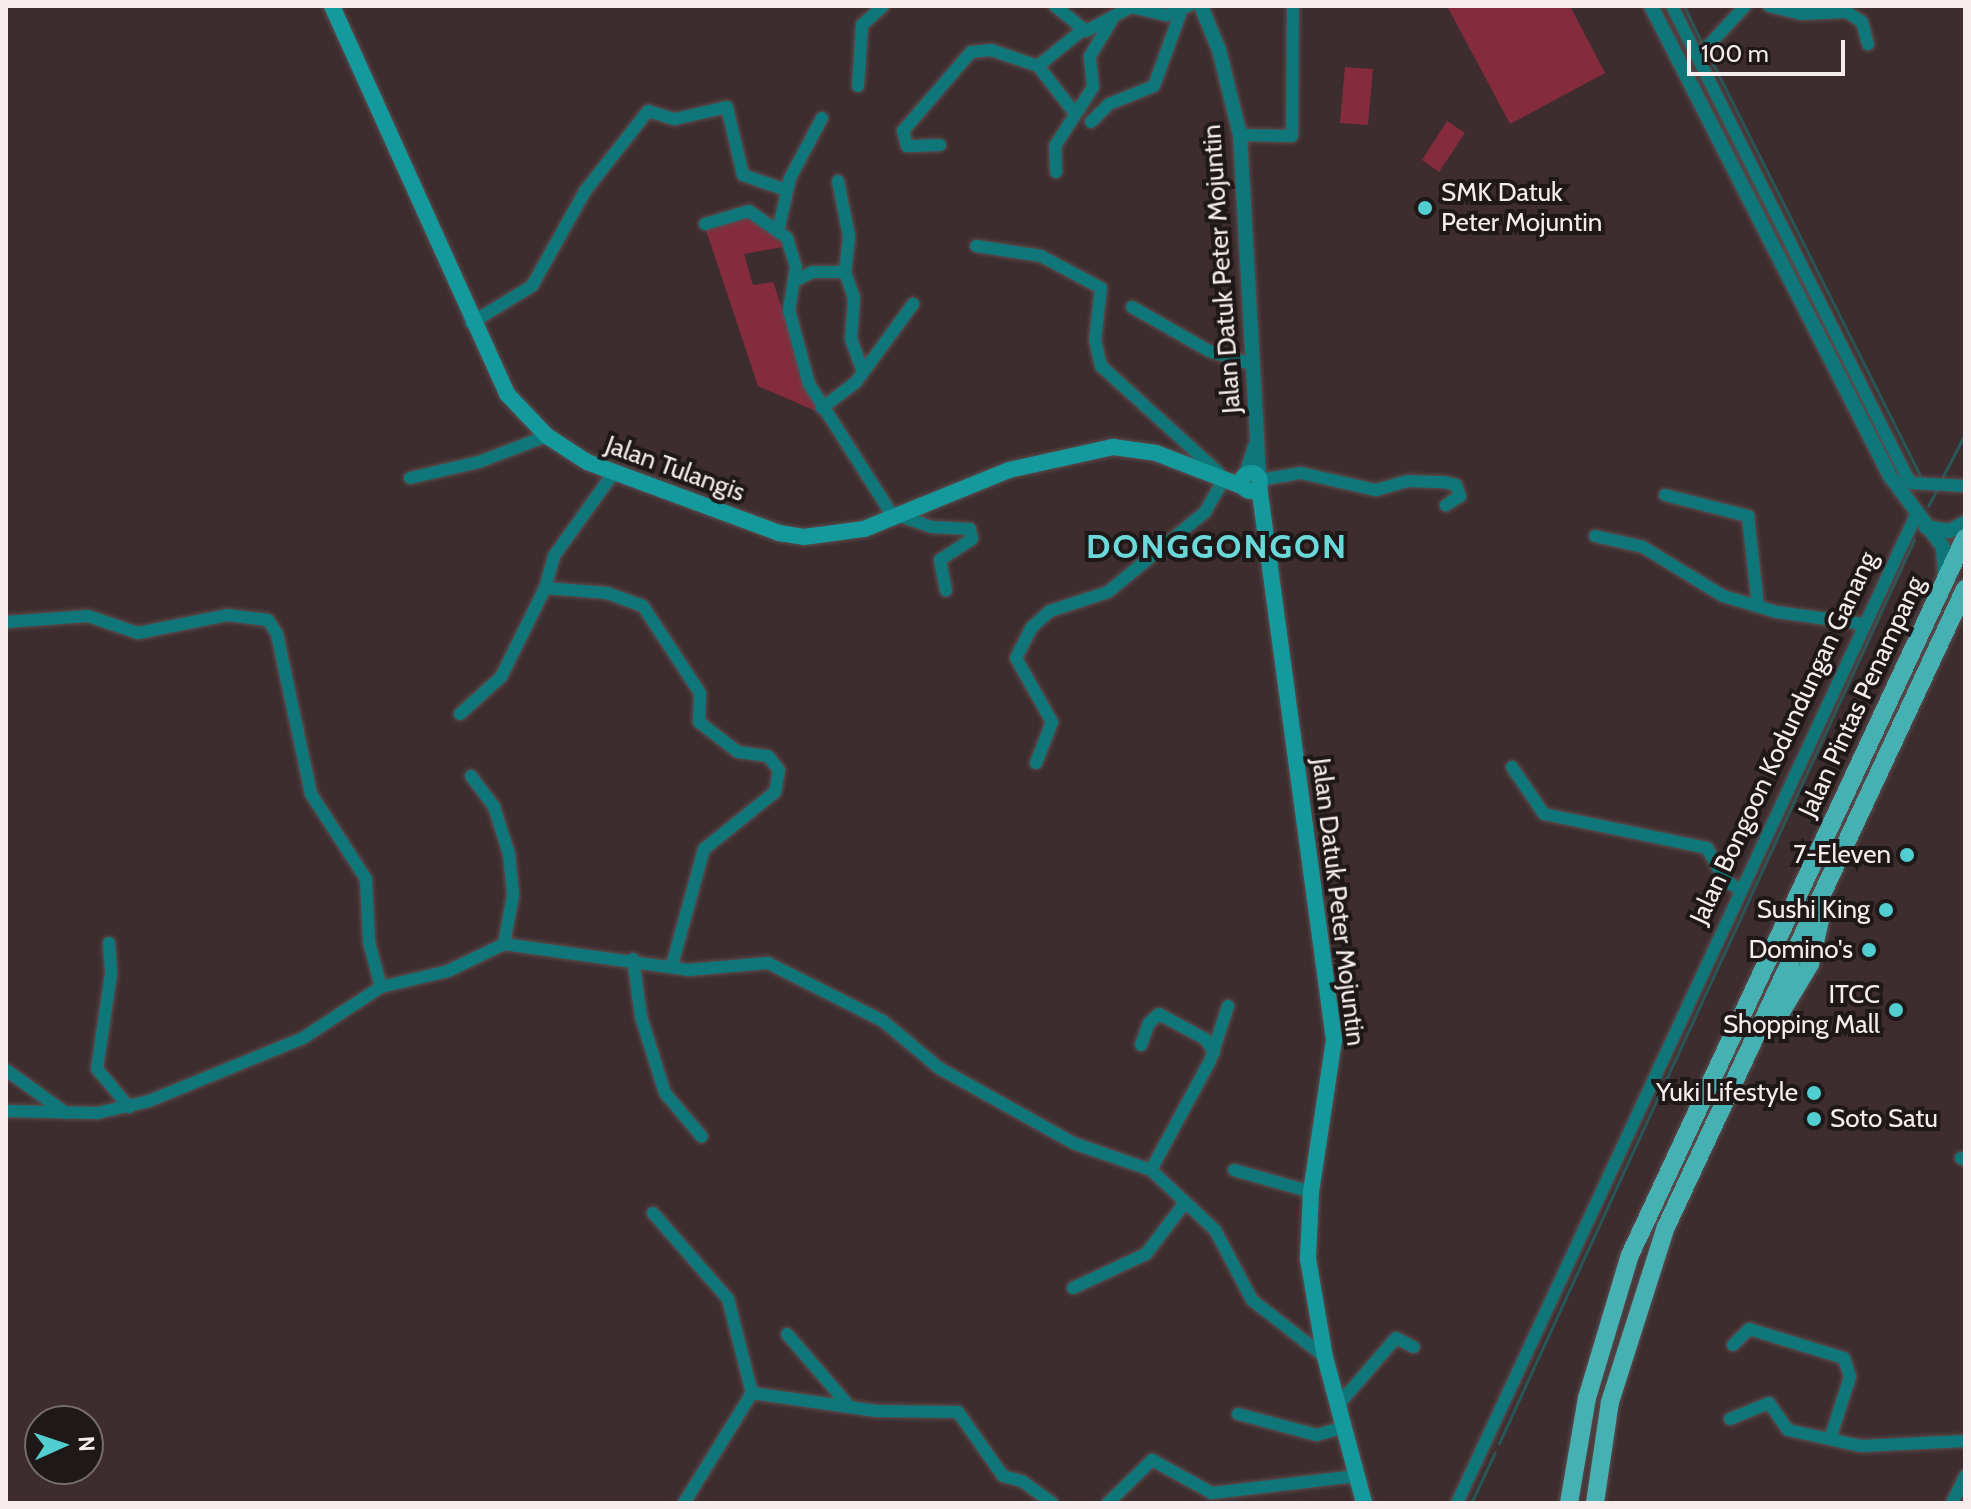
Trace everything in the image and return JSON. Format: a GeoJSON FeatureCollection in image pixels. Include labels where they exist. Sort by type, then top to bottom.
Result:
{"type":"FeatureCollection","features":[{"type":"Feature","properties":{"kind":"main road","name":"Jalan Tulangis"},"geometry":{"type":"LineString","coordinates":[[332,6],[471,323],[507,394],[547,436],[613,474],[779,533],[834,536],[897,517],[1009,470],[1087,450],[1156,453],[1217,476],[1251,482]]}},
{"type":"Feature","properties":{"kind":"main road","name":"Jalan Datuk Peter Mojuntin"},"geometry":{"type":"LineString","coordinates":[[1251,482],[1265,540],[1333,1022],[1335,1061],[1311,1192],[1308,1259],[1325,1357],[1364,1503]]}},
{"type":"Feature","properties":{"kind":"main road","name":"Jalan Pintas Penampang"},"geometry":{"type":"LineString","coordinates":[[1569,1503],[1587,1398],[1630,1255],[1965,538]]}},
{"type":"Feature","properties":{"kind":"main road","name":"Jalan Pintas Penampang"},"geometry":{"type":"LineString","coordinates":[[1595,1503],[1610,1402],[1653,1265],[1752,1038],[1965,589]]}},
{"type":"Feature","properties":{"kind":"main road"},"geometry":{"type":"LineString","coordinates":[[1879,721],[1889,721],[1915,698]]}},
{"type":"Feature","properties":{"kind":"main road"},"geometry":{"type":"LineString","coordinates":[[1752,1038],[1781,1012],[1813,952],[1831,873]]}},
{"type":"Feature","properties":{"kind":"main road"},"geometry":{"type":"LineString","coordinates":[[1776,940],[1791,929],[1803,930],[1813,952]]}},
{"type":"Feature","properties":{"kind":"street"},"geometry":{"type":"LineString","coordinates":[[858,86],[862,25],[883,6]]}},
{"type":"Feature","properties":{"kind":"street"},"geometry":{"type":"LineString","coordinates":[[1055,6],[1081,31]]}},
{"type":"Feature","properties":{"kind":"street","name":"Jalan Datuk Peter Mojuntin"},"geometry":{"type":"LineString","coordinates":[[1201,6],[1219,50],[1240,135],[1251,364],[1258,438],[1251,482]]}},
{"type":"Feature","properties":{"kind":"street"},"geometry":{"type":"LineString","coordinates":[[1240,135],[1292,136],[1293,6]]}},
{"type":"Feature","properties":{"kind":"street"},"geometry":{"type":"LineString","coordinates":[[1651,6],[1770,241],[1916,515],[1946,555],[1944,584]]}},
{"type":"Feature","properties":{"kind":"street"},"geometry":{"type":"LineString","coordinates":[[1672,6],[1785,227],[1907,477],[1912,483],[1965,486]]}},
{"type":"Feature","properties":{"kind":"street"},"geometry":{"type":"LineString","coordinates":[[1698,57],[1745,6]]}},
{"type":"Feature","properties":{"kind":"street"},"geometry":{"type":"LineString","coordinates":[[1769,6],[1800,14],[1847,12],[1862,22],[1868,44]]}},
{"type":"Feature","properties":{"kind":"street"},"geometry":{"type":"LineString","coordinates":[[1038,66],[1081,31],[1112,20],[1131,7],[1184,10],[1154,86],[1109,104],[1091,122]]}},
{"type":"Feature","properties":{"kind":"street"},"geometry":{"type":"LineString","coordinates":[[1056,172],[1055,146],[1074,112],[1093,87],[1090,56],[1112,20]]}},
{"type":"Feature","properties":{"kind":"street"},"geometry":{"type":"LineString","coordinates":[[940,145],[907,146],[903,131],[971,52],[991,50],[1038,66],[1074,112]]}},
{"type":"Feature","properties":{"kind":"street"},"geometry":{"type":"LineString","coordinates":[[1693,87],[1707,78]]}},
{"type":"Feature","properties":{"kind":"street"},"geometry":{"type":"LineString","coordinates":[[471,323],[532,286],[585,191],[648,111],[675,119],[727,107],[743,175],[786,190]]}},
{"type":"Feature","properties":{"kind":"street"},"geometry":{"type":"LineString","coordinates":[[779,227],[786,190],[822,118]]}},
{"type":"Feature","properties":{"kind":"street"},"geometry":{"type":"LineString","coordinates":[[838,181],[848,221],[845,272],[854,293],[851,339],[863,372]]}},
{"type":"Feature","properties":{"kind":"street"},"geometry":{"type":"LineString","coordinates":[[705,224],[749,211],[779,227],[793,253],[795,281],[789,310],[822,408],[897,517],[932,527],[970,529],[972,539],[940,560],[946,590]]}},
{"type":"Feature","properties":{"kind":"street"},"geometry":{"type":"LineString","coordinates":[[1770,241],[1785,227]]}},
{"type":"Feature","properties":{"kind":"street"},"geometry":{"type":"LineString","coordinates":[[976,246],[1041,256],[1101,288],[1095,340],[1101,366],[1217,476],[1205,512],[1108,592],[1050,611],[1031,628],[1016,658],[1052,722],[1036,763]]}},
{"type":"Feature","properties":{"kind":"street"},"geometry":{"type":"LineString","coordinates":[[795,281],[813,272],[845,272]]}},
{"type":"Feature","properties":{"kind":"street"},"geometry":{"type":"LineString","coordinates":[[822,408],[863,372],[913,304]]}},
{"type":"Feature","properties":{"kind":"street"},"geometry":{"type":"LineString","coordinates":[[1132,307],[1209,351],[1251,364]]}},
{"type":"Feature","properties":{"kind":"street"},"geometry":{"type":"LineString","coordinates":[[410,478],[479,462],[547,436]]}},
{"type":"Feature","properties":{"kind":"street"},"geometry":{"type":"LineString","coordinates":[[1251,482],[1301,473],[1376,490],[1407,481],[1444,482],[1456,485],[1460,496],[1446,505]]}},
{"type":"Feature","properties":{"kind":"street"},"geometry":{"type":"LineString","coordinates":[[460,714],[501,677],[545,588],[554,556],[613,474]]}},
{"type":"Feature","properties":{"kind":"street"},"geometry":{"type":"LineString","coordinates":[[1665,495],[1748,516],[1758,606]]}},
{"type":"Feature","properties":{"kind":"street","name":"Jalan Bongoon Kodundungan Ganang"},"geometry":{"type":"LineString","coordinates":[[1457,1503],[1916,515]]}},
{"type":"Feature","properties":{"kind":"street"},"geometry":{"type":"LineString","coordinates":[[1926,527],[1949,531],[1965,523]]}},
{"type":"Feature","properties":{"kind":"street"},"geometry":{"type":"LineString","coordinates":[[1595,536],[1643,547],[1694,582],[1758,606],[1863,624]]}},
{"type":"Feature","properties":{"kind":"street"},"geometry":{"type":"LineString","coordinates":[[545,588],[607,593],[643,606],[700,693],[699,722],[738,752],[768,756],[779,770],[775,792],[704,849],[672,965]]}},
{"type":"Feature","properties":{"kind":"street"},"geometry":{"type":"LineString","coordinates":[[6,622],[88,616],[138,633],[227,615],[268,620],[277,634],[311,794],[330,832],[362,867],[381,987]]}},
{"type":"Feature","properties":{"kind":"street"},"geometry":{"type":"LineString","coordinates":[[1512,767],[1544,814],[1707,848],[1724,879],[1741,891]]}},
{"type":"Feature","properties":{"kind":"street"},"geometry":{"type":"LineString","coordinates":[[471,776],[494,807],[509,854],[513,895],[504,944]]}},
{"type":"Feature","properties":{"kind":"street"},"geometry":{"type":"LineString","coordinates":[[109,943],[111,974],[97,1069],[129,1107]]}},
{"type":"Feature","properties":{"kind":"street"},"geometry":{"type":"LineString","coordinates":[[6,1111],[66,1113],[129,1107],[252,1063],[346,1013],[381,987],[448,971],[504,944],[633,959],[702,971],[768,963],[883,1021],[939,1068],[1073,1143],[1151,1170],[1219,1236],[1243,1292],[1325,1357]]}},
{"type":"Feature","properties":{"kind":"street"},"geometry":{"type":"LineString","coordinates":[[633,959],[641,1017],[665,1093],[702,1137]]}},
{"type":"Feature","properties":{"kind":"street"},"geometry":{"type":"LineString","coordinates":[[1151,1170],[1214,1052],[1228,1006]]}},
{"type":"Feature","properties":{"kind":"street"},"geometry":{"type":"LineString","coordinates":[[1141,1045],[1149,1023],[1159,1014],[1205,1039],[1214,1052]]}},
{"type":"Feature","properties":{"kind":"street"},"geometry":{"type":"LineString","coordinates":[[6,1070],[66,1113]]}},
{"type":"Feature","properties":{"kind":"street"},"geometry":{"type":"LineString","coordinates":[[1234,1170],[1311,1192]]}},
{"type":"Feature","properties":{"kind":"street"},"geometry":{"type":"LineString","coordinates":[[1073,1288],[1146,1254],[1184,1204]]}},
{"type":"Feature","properties":{"kind":"street"},"geometry":{"type":"LineString","coordinates":[[653,1213],[675,1232],[734,1309],[752,1393],[689,1501]]}},
{"type":"Feature","properties":{"kind":"street"},"geometry":{"type":"LineString","coordinates":[[1733,1345],[1749,1329],[1844,1358],[1850,1377],[1831,1436]]}},
{"type":"Feature","properties":{"kind":"street"},"geometry":{"type":"LineString","coordinates":[[787,1334],[849,1406]]}},
{"type":"Feature","properties":{"kind":"street"},"geometry":{"type":"LineString","coordinates":[[1339,1404],[1396,1338],[1414,1347]]}},
{"type":"Feature","properties":{"kind":"street"},"geometry":{"type":"LineString","coordinates":[[752,1393],[849,1406],[958,1412],[1003,1476],[1022,1481],[1052,1503]]}},
{"type":"Feature","properties":{"kind":"street"},"geometry":{"type":"LineString","coordinates":[[1730,1419],[1769,1403],[1788,1430],[1891,1449],[1965,1441]]}},
{"type":"Feature","properties":{"kind":"street"},"geometry":{"type":"LineString","coordinates":[[1238,1414],[1317,1435],[1345,1427]]}},
{"type":"Feature","properties":{"kind":"street"},"geometry":{"type":"LineString","coordinates":[[1108,1503],[1152,1460],[1200,1497],[1357,1476]]}},
{"type":"Feature","properties":{"kind":"street"},"geometry":{"type":"LineString","coordinates":[[1952,1503],[1965,1476]]}},
{"type":"Feature","properties":{"kind":"shaded area"},"geometry":{"type":"Polygon","coordinates":[[[1447,6],[1570,6],[1605,73],[1510,124],[1447,6]]]}},
{"type":"Feature","properties":{"kind":"shaded area"},"geometry":{"type":"Polygon","coordinates":[[[1345,67],[1373,69],[1368,125],[1340,123],[1345,67]]]}},
{"type":"Feature","properties":{"kind":"shaded area"},"geometry":{"type":"Polygon","coordinates":[[[1447,121],[1465,133],[1439,172],[1422,160],[1447,121]]]}},
{"type":"Feature","properties":{"kind":"shaded area"},"geometry":{"type":"Polygon","coordinates":[[[748,213],[788,246],[744,254],[753,285],[773,282],[818,412],[758,386],[705,227],[748,213]]]}},
{"type":"Feature","properties":{"kind":"waterway"},"geometry":{"type":"LineString","coordinates":[[1685,8],[1703,46]]}},
{"type":"Feature","properties":{"kind":"waterway"},"geometry":{"type":"LineString","coordinates":[[1709,56],[1921,477]]}},
{"type":"Feature","properties":{"kind":"waterway"},"geometry":{"type":"LineString","coordinates":[[1942,478],[1965,434]]}},
{"type":"Feature","properties":{"kind":"waterway"},"geometry":{"type":"LineString","coordinates":[[1928,506],[1938,487]]}},
{"type":"Feature","properties":{"kind":"waterway"},"geometry":{"type":"LineString","coordinates":[[1499,1443],[1914,540]]}},
{"type":"Feature","properties":{"kind":"waterway"},"geometry":{"type":"LineString","coordinates":[[1471,1503],[1495,1452]]}},
{"type":"Feature","properties":{"kind":"place","name":"SMK Datuk Peter Mojuntin"},"geometry":{"type":"Point","coordinates":[1425,208]}},
{"type":"Feature","properties":{"kind":"place","name":"7-Eleven"},"geometry":{"type":"Point","coordinates":[1907,855]}},
{"type":"Feature","properties":{"kind":"place","name":"Sushi King"},"geometry":{"type":"Point","coordinates":[1886,910]}},
{"type":"Feature","properties":{"kind":"place","name":"Domino's"},"geometry":{"type":"Point","coordinates":[1869,950]}},
{"type":"Feature","properties":{"kind":"place","name":"ITCC Shopping Mall"},"geometry":{"type":"Point","coordinates":[1896,1010]}},
{"type":"Feature","properties":{"kind":"place","name":"Yuki Lifestyle"},"geometry":{"type":"Point","coordinates":[1814,1093]}},
{"type":"Feature","properties":{"kind":"place","name":"Soto Satu"},"geometry":{"type":"Point","coordinates":[1814,1119]}},
{"type":"Feature","properties":{"kind":"district","name":"DONGGONGON"},"geometry":{"type":"Point","coordinates":[1217,547]}}]}
